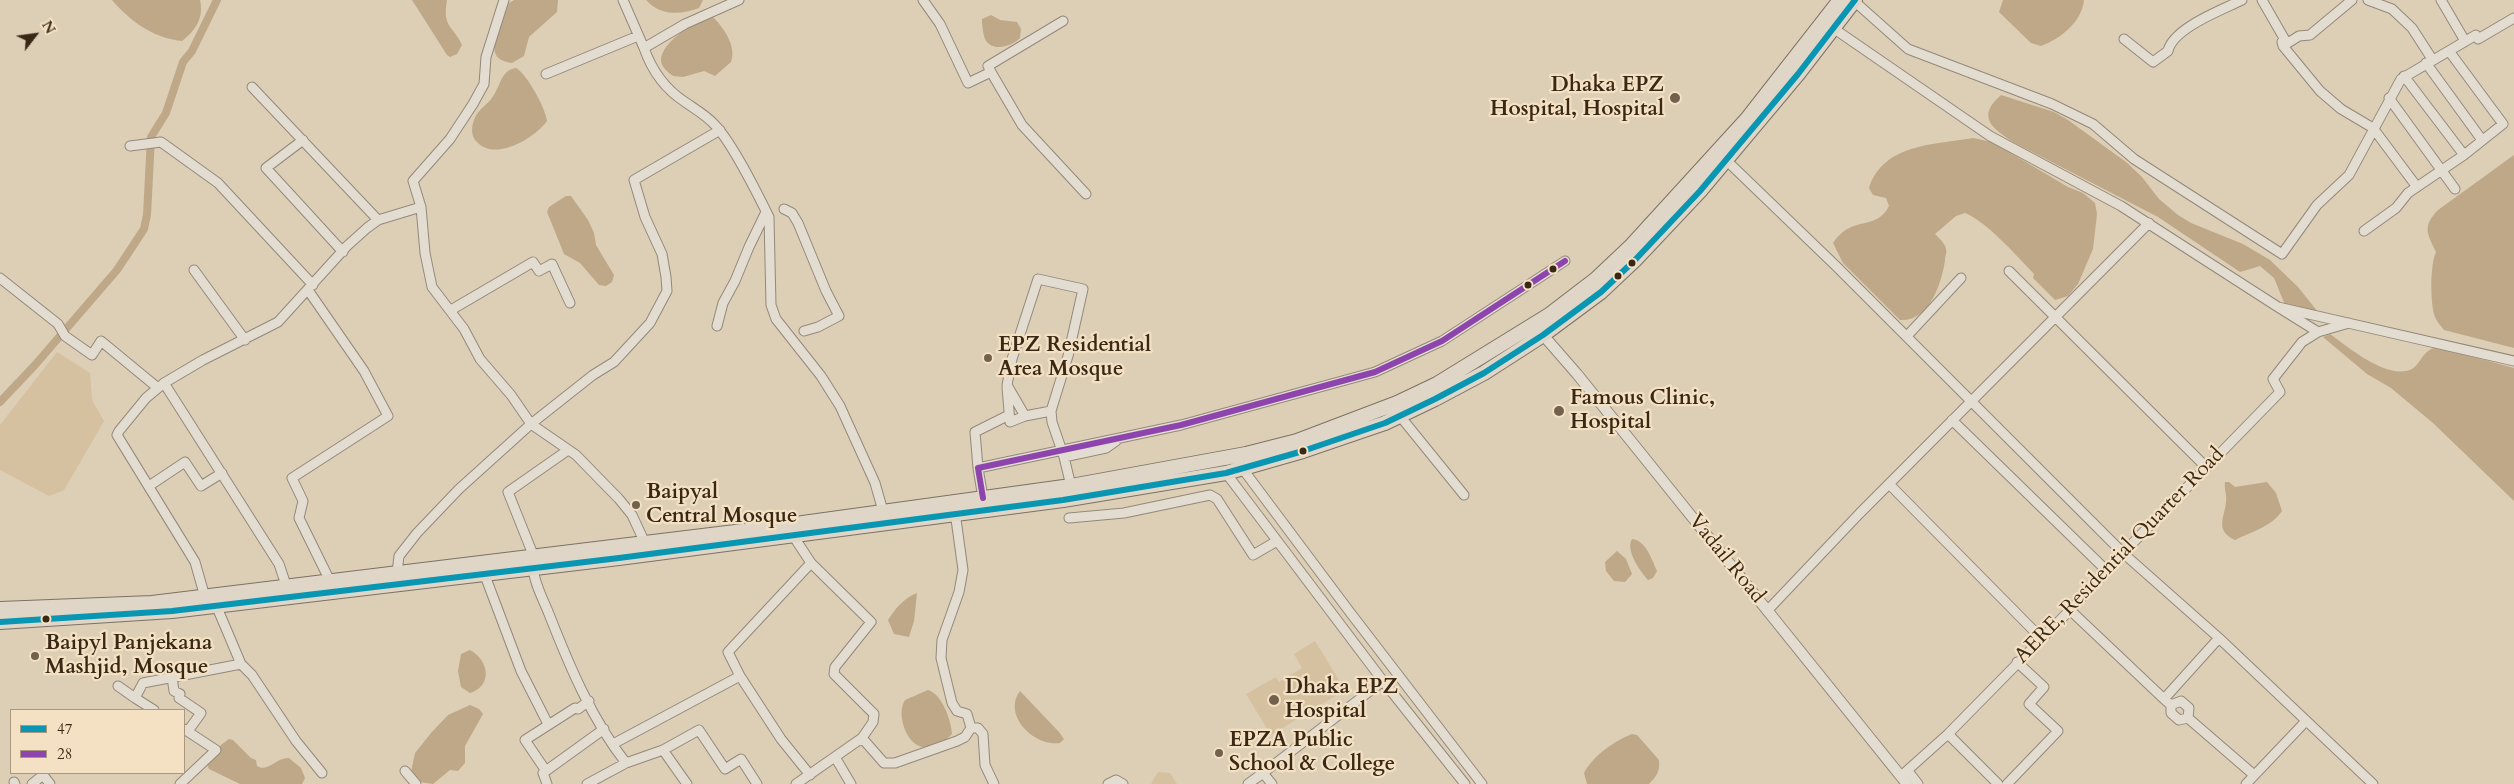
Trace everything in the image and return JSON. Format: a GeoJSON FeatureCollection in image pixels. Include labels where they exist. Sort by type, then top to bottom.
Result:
{"type":"FeatureCollection","features":[{"type":"Feature","properties":{"kind":"highway"},"geometry":{"type":"LineString","coordinates":[[0,609],[152,603],[287,588],[397,573],[534,562],[619,558],[955,512],[1063,500],[1226,472],[1303,451],[1400,416],[1484,373],[1543,335],[1601,292],[1635,260],[1726,160],[1834,28],[1850,0]]}},
{"type":"Feature","properties":{"kind":"highway"},"geometry":{"type":"LineString","coordinates":[[0,622],[60,620],[216,606],[484,573],[534,562],[645,543],[1072,486],[1237,456],[1297,441],[1397,403],[1479,360],[1549,315],[1596,280],[1632,245],[1747,119],[1850,0]]}},
{"type":"Feature","properties":{"kind":"street"},"geometry":{"type":"LineString","coordinates":[[504,0],[486,57],[484,84],[450,139],[413,181],[422,207],[428,272],[432,287],[451,310],[480,359],[511,395],[531,424],[568,450],[620,499],[632,515],[645,543]]}},
{"type":"Feature","properties":{"kind":"street"},"geometry":{"type":"LineString","coordinates":[[623,0],[650,64],[666,87],[703,114],[720,130],[766,212],[770,229],[771,305],[776,319],[821,376],[840,406],[875,483],[883,511]]}},
{"type":"Feature","properties":{"kind":"street"},"geometry":{"type":"LineString","coordinates":[[644,48],[685,24],[739,0]]}},
{"type":"Feature","properties":{"kind":"street"},"geometry":{"type":"LineString","coordinates":[[923,0],[940,24],[968,83],[991,72]]}},
{"type":"Feature","properties":{"kind":"street"},"geometry":{"type":"LineString","coordinates":[[1850,0],[1908,50],[2052,104],[2093,124],[2134,159],[2282,254],[2316,205],[2349,176],[2401,78],[2476,35],[2478,39],[2514,18]]}},
{"type":"Feature","properties":{"kind":"street"},"geometry":{"type":"LineString","coordinates":[[2124,39],[2153,62],[2168,51],[2169,47],[2183,31],[2242,0]]}},
{"type":"Feature","properties":{"kind":"street"},"geometry":{"type":"LineString","coordinates":[[2262,0],[2285,40],[2282,42],[2283,46],[2320,91],[2341,109],[2373,128],[2417,187]]}},
{"type":"Feature","properties":{"kind":"street"},"geometry":{"type":"LineString","coordinates":[[2283,46],[2299,36],[2310,35],[2352,0]]}},
{"type":"Feature","properties":{"kind":"street"},"geometry":{"type":"LineString","coordinates":[[2368,0],[2393,5],[2412,28],[2429,61],[2482,140]]}},
{"type":"Feature","properties":{"kind":"street"},"geometry":{"type":"LineString","coordinates":[[2441,0],[2465,41]]}},
{"type":"Feature","properties":{"kind":"street"},"geometry":{"type":"LineString","coordinates":[[1063,21],[988,66],[1022,125],[1086,194]]}},
{"type":"Feature","properties":{"kind":"street"},"geometry":{"type":"LineString","coordinates":[[1834,28],[1990,136],[2121,206],[2318,332]]}},
{"type":"Feature","properties":{"kind":"street"},"geometry":{"type":"LineString","coordinates":[[546,74],[638,36]]}},
{"type":"Feature","properties":{"kind":"street"},"geometry":{"type":"LineString","coordinates":[[2364,231],[2396,208],[2408,193],[2442,171],[2503,124],[2449,51]]}},
{"type":"Feature","properties":{"kind":"street"},"geometry":{"type":"LineString","coordinates":[[2404,76],[2464,155]]}},
{"type":"Feature","properties":{"kind":"street"},"geometry":{"type":"LineString","coordinates":[[252,87],[378,220]]}},
{"type":"Feature","properties":{"kind":"street"},"geometry":{"type":"LineString","coordinates":[[2389,98],[2455,189]]}},
{"type":"Feature","properties":{"kind":"street"},"geometry":{"type":"LineString","coordinates":[[397,573],[399,556],[417,533],[459,489],[531,424],[593,375],[614,362],[650,323],[667,291],[662,254],[645,217],[634,180],[720,130]]}},
{"type":"Feature","properties":{"kind":"street"},"geometry":{"type":"LineString","coordinates":[[303,140],[266,168],[342,252]]}},
{"type":"Feature","properties":{"kind":"street"},"geometry":{"type":"LineString","coordinates":[[130,146],[161,142],[218,183],[311,288],[364,371],[388,416],[292,478],[303,501],[299,518],[330,581]]}},
{"type":"Feature","properties":{"kind":"street"},"geometry":{"type":"LineString","coordinates":[[1726,160],[1907,336],[2123,552],[2219,638],[2374,784]]}},
{"type":"Feature","properties":{"kind":"street"},"geometry":{"type":"LineString","coordinates":[[205,597],[195,562],[118,435],[146,398],[161,385],[203,360],[278,322],[342,252],[378,220],[422,207]]}},
{"type":"Feature","properties":{"kind":"street"},"geometry":{"type":"LineString","coordinates":[[784,209],[792,214],[798,223],[826,291],[839,316],[818,327],[804,331]]}},
{"type":"Feature","properties":{"kind":"street"},"geometry":{"type":"LineString","coordinates":[[717,326],[723,303],[736,281],[753,238],[766,212]]}},
{"type":"Feature","properties":{"kind":"street"},"geometry":{"type":"LineString","coordinates":[[1767,611],[1971,400],[2148,223]]}},
{"type":"Feature","properties":{"kind":"street"},"geometry":{"type":"LineString","coordinates":[[978,468],[1063,453],[1106,448],[1120,438],[1281,400],[1375,372],[1442,341],[1565,261]]}},
{"type":"Feature","properties":{"kind":"street"},"geometry":{"type":"LineString","coordinates":[[451,310],[533,262],[539,271],[552,264],[570,303]]}},
{"type":"Feature","properties":{"kind":"street"},"geometry":{"type":"LineString","coordinates":[[194,270],[245,340]]}},
{"type":"Feature","properties":{"kind":"street"},"geometry":{"type":"LineString","coordinates":[[2009,271],[2206,467]]}},
{"type":"Feature","properties":{"kind":"street"},"geometry":{"type":"LineString","coordinates":[[0,278],[58,324],[65,336],[92,355],[101,341],[161,385],[222,473],[279,564],[287,588]]}},
{"type":"Feature","properties":{"kind":"street"},"geometry":{"type":"LineString","coordinates":[[1907,336],[1961,278]]}},
{"type":"Feature","properties":{"kind":"street"},"geometry":{"type":"LineString","coordinates":[[1051,411],[1025,416],[1010,422],[1007,385],[1012,359],[1038,279],[1083,288],[1068,356],[1051,411],[1052,422],[1072,486]]}},
{"type":"Feature","properties":{"kind":"street","name":"AERE, Residential Quarter Road"},"geometry":{"type":"LineString","coordinates":[[2278,307],[2514,361]]}},
{"type":"Feature","properties":{"kind":"street","name":"AERE, Residential Quarter Road"},"geometry":{"type":"LineString","coordinates":[[1905,777],[2070,610],[2123,552],[2280,392],[2273,378],[2302,342],[2318,332],[2349,323]]}},
{"type":"Feature","properties":{"kind":"street","name":"Vadail Road"},"geometry":{"type":"LineString","coordinates":[[1543,335],[1577,374],[1767,611],[1905,777]]}},
{"type":"Feature","properties":{"kind":"street"},"geometry":{"type":"LineString","coordinates":[[1007,385],[1025,416]]}},
{"type":"Feature","properties":{"kind":"street"},"geometry":{"type":"LineString","coordinates":[[982,498],[975,432],[1009,415]]}},
{"type":"Feature","properties":{"kind":"street"},"geometry":{"type":"LineString","coordinates":[[1400,416],[1464,495]]}},
{"type":"Feature","properties":{"kind":"street"},"geometry":{"type":"LineString","coordinates":[[1952,420],[2106,571]]}},
{"type":"Feature","properties":{"kind":"street"},"geometry":{"type":"LineString","coordinates":[[568,450],[508,492],[534,562],[534,576],[554,626],[604,729],[626,763]]}},
{"type":"Feature","properties":{"kind":"street"},"geometry":{"type":"LineString","coordinates":[[149,486],[185,462],[201,486],[222,473]]}},
{"type":"Feature","properties":{"kind":"street"},"geometry":{"type":"LineString","coordinates":[[1242,468],[1348,612],[1482,784]]}},
{"type":"Feature","properties":{"kind":"street"},"geometry":{"type":"LineString","coordinates":[[1226,472],[1383,681],[1465,784]]}},
{"type":"Feature","properties":{"kind":"street"},"geometry":{"type":"LineString","coordinates":[[1889,484],[2041,638]]}},
{"type":"Feature","properties":{"kind":"street"},"geometry":{"type":"LineString","coordinates":[[1069,518],[1124,513],[1210,495],[1217,499],[1253,555],[1277,541]]}},
{"type":"Feature","properties":{"kind":"street"},"geometry":{"type":"LineString","coordinates":[[862,738],[884,763],[896,763],[965,738],[971,728],[967,714],[957,711],[952,703],[942,658],[942,640],[959,592],[963,570],[955,512]]}},
{"type":"Feature","properties":{"kind":"street"},"geometry":{"type":"LineString","coordinates":[[792,534],[812,563],[871,622],[835,667],[834,674],[874,714],[873,722],[862,738],[796,784]]}},
{"type":"Feature","properties":{"kind":"street"},"geometry":{"type":"LineString","coordinates":[[810,775],[781,739],[740,676],[730,656],[730,648],[812,563]]}},
{"type":"Feature","properties":{"kind":"street"},"geometry":{"type":"LineString","coordinates":[[484,573],[521,671],[548,724]]}},
{"type":"Feature","properties":{"kind":"street"},"geometry":{"type":"LineString","coordinates":[[216,606],[241,664],[252,676],[296,741],[322,774]]}},
{"type":"Feature","properties":{"kind":"street"},"geometry":{"type":"LineString","coordinates":[[2070,610],[2168,702],[2171,713],[2179,720],[2188,718]]}},
{"type":"Feature","properties":{"kind":"street"},"geometry":{"type":"LineString","coordinates":[[2168,702],[2219,638]]}},
{"type":"Feature","properties":{"kind":"street"},"geometry":{"type":"LineString","coordinates":[[2007,784],[2058,731],[2029,704],[2044,687],[2017,662]]}},
{"type":"Feature","properties":{"kind":"street"},"geometry":{"type":"LineString","coordinates":[[135,698],[143,683],[241,664]]}},
{"type":"Feature","properties":{"kind":"street"},"geometry":{"type":"LineString","coordinates":[[613,744],[740,676]]}},
{"type":"Feature","properties":{"kind":"street"},"geometry":{"type":"LineString","coordinates":[[172,678],[174,691],[180,694],[179,698],[201,713],[186,730],[216,750],[180,784]]}},
{"type":"Feature","properties":{"kind":"street"},"geometry":{"type":"LineString","coordinates":[[1248,784],[1383,681]]}},
{"type":"Feature","properties":{"kind":"street"},"geometry":{"type":"LineString","coordinates":[[118,686],[152,709]]}},
{"type":"Feature","properties":{"kind":"street"},"geometry":{"type":"LineString","coordinates":[[546,771],[525,740],[548,724],[590,701]]}},
{"type":"Feature","properties":{"kind":"street"},"geometry":{"type":"LineString","coordinates":[[2168,702],[2181,701],[2189,708],[2188,718]]}},
{"type":"Feature","properties":{"kind":"street"},"geometry":{"type":"LineString","coordinates":[[2188,718],[2254,775]]}},
{"type":"Feature","properties":{"kind":"street"},"geometry":{"type":"LineString","coordinates":[[2246,784],[2306,721]]}},
{"type":"Feature","properties":{"kind":"street"},"geometry":{"type":"LineString","coordinates":[[971,728],[978,728],[982,734],[986,765],[994,784]]}},
{"type":"Feature","properties":{"kind":"street"},"geometry":{"type":"LineString","coordinates":[[547,784],[543,773],[604,729]]}},
{"type":"Feature","properties":{"kind":"street"},"geometry":{"type":"LineString","coordinates":[[587,784],[626,763],[663,750],[699,730],[724,769],[741,759],[757,784]]}},
{"type":"Feature","properties":{"kind":"street"},"geometry":{"type":"LineString","coordinates":[[1948,734],[1998,784]]}},
{"type":"Feature","properties":{"kind":"street"},"geometry":{"type":"LineString","coordinates":[[663,750],[687,784]]}},
{"type":"Feature","properties":{"kind":"street"},"geometry":{"type":"LineString","coordinates":[[834,758],[851,784]]}},
{"type":"Feature","properties":{"kind":"street"},"geometry":{"type":"LineString","coordinates":[[405,771],[416,784]]}},
{"type":"Feature","properties":{"kind":"street"},"geometry":{"type":"LineString","coordinates":[[1263,773],[1272,784]]}},
{"type":"Feature","properties":{"kind":"street"},"geometry":{"type":"LineString","coordinates":[[32,784],[43,775],[50,784]]}},
{"type":"Feature","properties":{"kind":"street"},"geometry":{"type":"LineString","coordinates":[[1905,777],[1918,784]]}},
{"type":"Feature","properties":{"kind":"street"},"geometry":{"type":"LineString","coordinates":[[1108,784],[1116,780],[1123,784]]}},
{"type":"Feature","properties":{"kind":"shaded area"},"geometry":{"type":"Polygon","coordinates":[[[112,0],[200,0],[200,18],[195,28],[182,41],[171,39],[143,27],[126,15],[112,0]]]}},
{"type":"Feature","properties":{"kind":"shaded area"},"geometry":{"type":"Polygon","coordinates":[[[412,0],[447,0],[447,21],[462,45],[457,54],[450,57],[447,55],[412,0]]]}},
{"type":"Feature","properties":{"kind":"shaded area"},"geometry":{"type":"Polygon","coordinates":[[[514,0],[558,0],[557,12],[529,37],[524,56],[512,63],[499,58],[495,53],[494,46],[509,3],[514,0]]]}},
{"type":"Feature","properties":{"kind":"shaded area"},"geometry":{"type":"Polygon","coordinates":[[[646,0],[703,0],[699,8],[671,13],[658,9],[646,0]]]}},
{"type":"Feature","properties":{"kind":"shaded area"},"geometry":{"type":"Polygon","coordinates":[[[2003,0],[2084,0],[2079,15],[2069,29],[2041,46],[2031,43],[1999,12],[2003,0]]]}},
{"type":"Feature","properties":{"kind":"shaded area"},"geometry":{"type":"Polygon","coordinates":[[[991,15],[1000,20],[1017,22],[1021,29],[1020,38],[1012,44],[1002,47],[992,46],[988,43],[982,27],[982,19],[991,15]]]}},
{"type":"Feature","properties":{"kind":"shaded area"},"geometry":{"type":"Polygon","coordinates":[[[713,17],[725,32],[731,44],[731,62],[715,76],[704,71],[683,77],[673,76],[664,68],[661,61],[666,47],[689,27],[713,17]]]}},
{"type":"Feature","properties":{"kind":"shaded area"},"geometry":{"type":"Polygon","coordinates":[[[516,68],[535,92],[547,121],[534,134],[514,145],[504,149],[494,150],[485,148],[477,142],[473,135],[474,120],[478,112],[493,97],[505,74],[511,69],[516,68]]]}},
{"type":"Feature","properties":{"kind":"shaded area"},"geometry":{"type":"Polygon","coordinates":[[[2001,95],[2054,112],[2068,120],[2126,162],[2142,177],[2159,199],[2178,215],[2191,223],[2243,244],[2270,260],[2298,287],[2318,312],[2285,305],[2274,278],[2260,266],[2240,272],[2158,217],[2005,137],[1993,127],[1988,116],[1993,103],[2001,95]]]}},
{"type":"Feature","properties":{"kind":"shaded area"},"geometry":{"type":"Polygon","coordinates":[[[1973,138],[1992,142],[2068,187],[2083,193],[2095,203],[2097,214],[2093,249],[2078,284],[2068,296],[2055,300],[2033,278],[2034,274],[1992,231],[1965,213],[1956,216],[1935,234],[1942,241],[1946,249],[1941,279],[1937,290],[1926,308],[1919,315],[1910,319],[1900,320],[1843,263],[1833,243],[1840,234],[1848,229],[1877,219],[1884,214],[1889,206],[1886,198],[1873,195],[1869,188],[1876,173],[1886,162],[1898,154],[1912,149],[1973,138]]]}},
{"type":"Feature","properties":{"kind":"shaded area"},"geometry":{"type":"Polygon","coordinates":[[[2514,155],[2514,348],[2444,330],[2438,322],[2433,311],[2432,294],[2432,274],[2436,252],[2428,235],[2428,226],[2438,210],[2514,155]]]}},
{"type":"Feature","properties":{"kind":"shaded area"},"geometry":{"type":"Polygon","coordinates":[[[566,196],[571,196],[588,220],[594,233],[596,245],[614,275],[612,282],[606,286],[599,285],[580,263],[564,254],[547,212],[549,207],[566,196]]]}},
{"type":"Feature","properties":{"kind":"shaded area"},"geometry":{"type":"Polygon","coordinates":[[[2330,334],[2369,361],[2380,367],[2392,370],[2412,369],[2428,351],[2437,347],[2514,368],[2514,501],[2433,423],[2391,388],[2367,374],[2323,337],[2330,334]]]}},
{"type":"Feature","properties":{"kind":"shaded area"},"geometry":{"type":"Polygon","coordinates":[[[57,352],[90,373],[92,400],[104,421],[64,490],[49,496],[0,470],[0,425],[57,352]]]}},
{"type":"Feature","properties":{"kind":"shaded area"},"geometry":{"type":"Polygon","coordinates":[[[2225,482],[2229,482],[2235,487],[2267,482],[2276,493],[2282,511],[2267,525],[2235,540],[2225,532],[2222,523],[2226,499],[2225,482]]]}},
{"type":"Feature","properties":{"kind":"shaded area"},"geometry":{"type":"Polygon","coordinates":[[[1632,539],[1641,543],[1648,551],[1657,571],[1653,578],[1648,580],[1634,560],[1630,549],[1632,539]]]}},
{"type":"Feature","properties":{"kind":"shaded area"},"geometry":{"type":"Polygon","coordinates":[[[1617,551],[1626,559],[1632,574],[1625,582],[1614,581],[1606,571],[1605,562],[1617,551]]]}},
{"type":"Feature","properties":{"kind":"shaded area"},"geometry":{"type":"Polygon","coordinates":[[[917,593],[914,621],[909,637],[894,634],[888,620],[900,604],[917,593]]]}},
{"type":"Feature","properties":{"kind":"shaded area"},"geometry":{"type":"Polygon","coordinates":[[[1315,641],[1345,690],[1271,735],[1246,694],[1276,677],[1279,682],[1302,668],[1294,654],[1315,641]]]}},
{"type":"Feature","properties":{"kind":"shaded area"},"geometry":{"type":"Polygon","coordinates":[[[470,650],[481,660],[486,673],[482,685],[470,693],[461,687],[458,671],[461,654],[470,650]]]}},
{"type":"Feature","properties":{"kind":"shaded area"},"geometry":{"type":"Polygon","coordinates":[[[928,690],[938,697],[945,708],[952,734],[941,743],[931,747],[921,747],[912,741],[905,730],[902,711],[905,700],[928,690]]]}},
{"type":"Feature","properties":{"kind":"shaded area"},"geometry":{"type":"Polygon","coordinates":[[[1020,691],[1059,732],[1064,739],[1060,743],[1040,740],[1024,728],[1015,710],[1015,700],[1020,691]]]}},
{"type":"Feature","properties":{"kind":"shaded area"},"geometry":{"type":"Polygon","coordinates":[[[470,705],[479,709],[483,714],[465,746],[465,763],[458,771],[450,770],[433,784],[420,782],[411,772],[415,753],[448,715],[470,705]]]}},
{"type":"Feature","properties":{"kind":"shaded area"},"geometry":{"type":"Polygon","coordinates":[[[1632,734],[1637,735],[1659,760],[1656,776],[1652,781],[1649,784],[1587,784],[1584,773],[1598,755],[1611,745],[1632,734]]]}},
{"type":"Feature","properties":{"kind":"shaded area"},"geometry":{"type":"Polygon","coordinates":[[[229,739],[233,740],[251,758],[256,760],[257,766],[261,768],[289,758],[301,768],[305,778],[302,784],[240,784],[209,769],[207,764],[221,745],[229,739]]]}},
{"type":"Feature","properties":{"kind":"shaded area"},"geometry":{"type":"Polygon","coordinates":[[[1158,772],[1170,773],[1177,784],[1151,784],[1158,772]]]}},
{"type":"Feature","properties":{"kind":"waterway"},"geometry":{"type":"LineString","coordinates":[[0,402],[35,365],[117,270],[144,229],[147,215],[151,137],[166,113],[183,62],[192,51],[217,0]]}},
{"type":"Feature","properties":{"kind":"transit line","name":"47"},"geometry":{"type":"LineString","coordinates":[[0,622],[172,611],[619,558],[1063,500],[1226,473],[1303,451],[1385,423],[1484,373],[1543,335],[1601,292],[1635,260],[1700,191],[1798,74],[1855,0]]}},
{"type":"Feature","properties":{"kind":"transit line","name":"28"},"geometry":{"type":"LineString","coordinates":[[983,498],[978,468],[1181,425],[1375,372],[1442,341],[1565,261]]}},
{"type":"Feature","properties":{"kind":"place","name":"Dhaka EPZ Hospital, Hospital"},"geometry":{"type":"Point","coordinates":[1675,98]}},
{"type":"Feature","properties":{"kind":"place","name":"EPZ Residential Area Mosque"},"geometry":{"type":"Point","coordinates":[988,358]}},
{"type":"Feature","properties":{"kind":"place","name":"Famous Clinic, Hospital"},"geometry":{"type":"Point","coordinates":[1559,411]}},
{"type":"Feature","properties":{"kind":"place","name":"Baipyal Central Mosque"},"geometry":{"type":"Point","coordinates":[636,505]}},
{"type":"Feature","properties":{"kind":"place","name":"Baipyl Panjekana Mashjid, Mosque"},"geometry":{"type":"Point","coordinates":[35,656]}},
{"type":"Feature","properties":{"kind":"place","name":"Dhaka EPZ Hospital"},"geometry":{"type":"Point","coordinates":[1274,700]}},
{"type":"Feature","properties":{"kind":"place","name":"EPZA Public School & College"},"geometry":{"type":"Point","coordinates":[1219,753]}}]}
